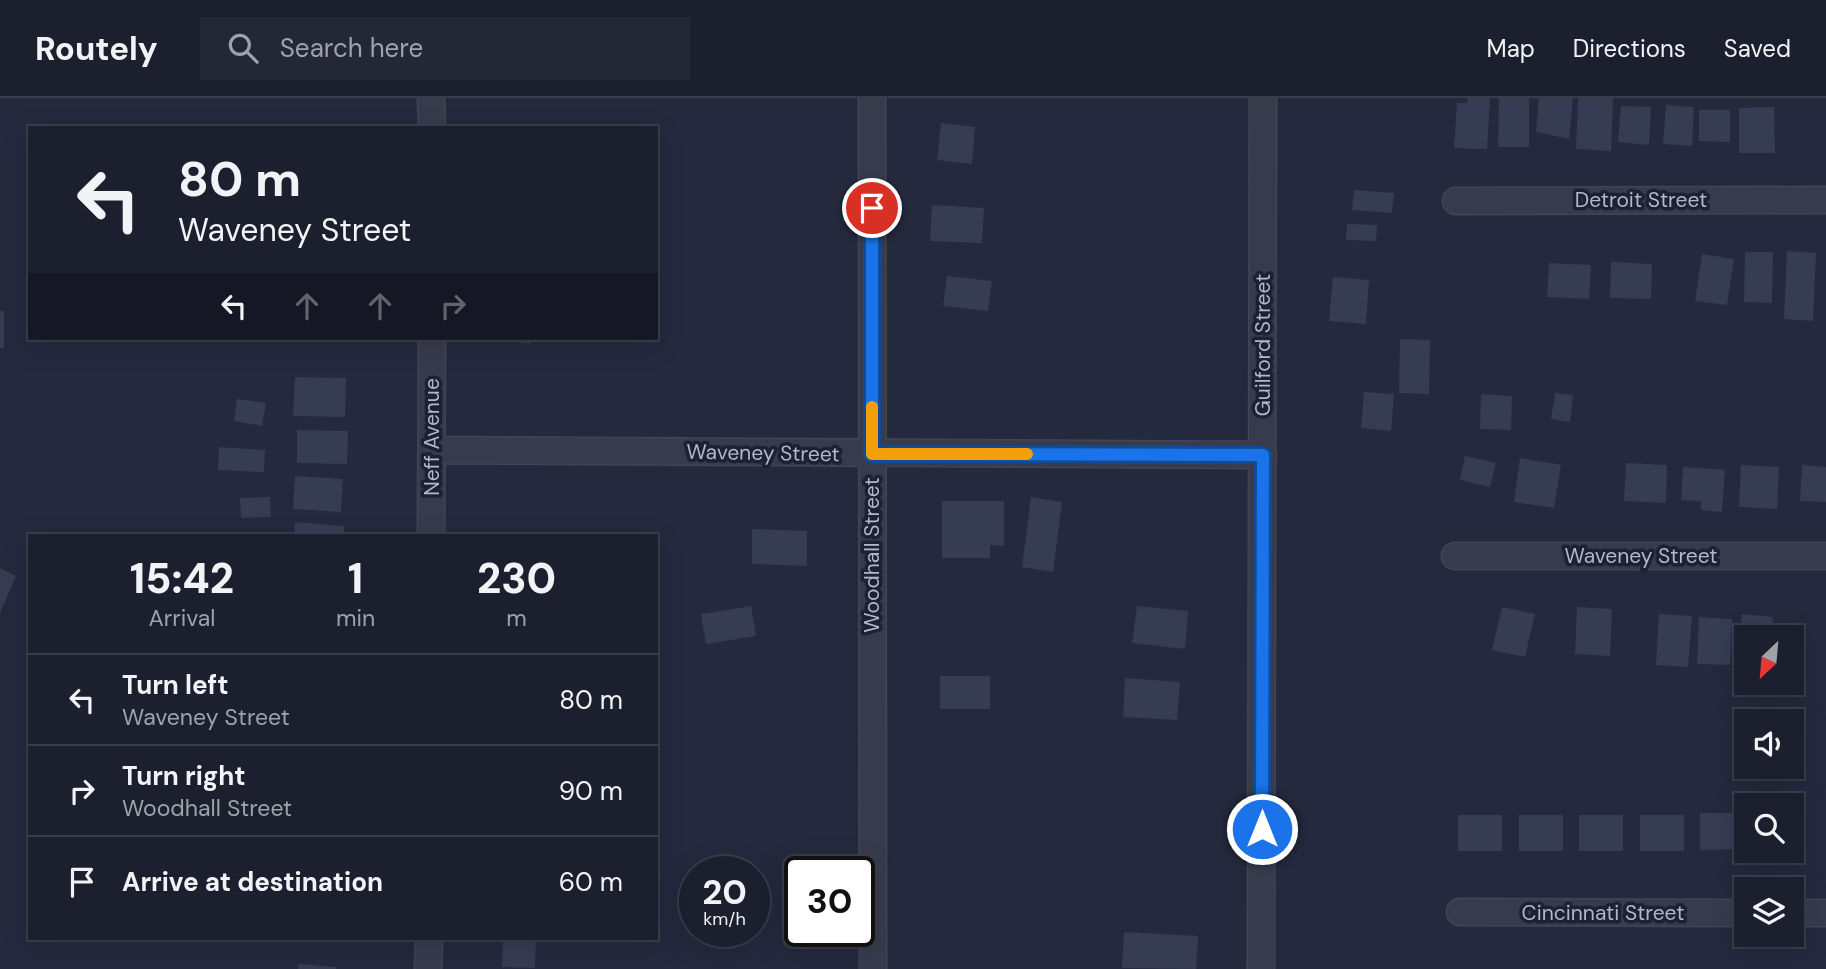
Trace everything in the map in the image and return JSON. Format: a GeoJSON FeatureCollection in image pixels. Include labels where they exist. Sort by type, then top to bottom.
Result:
{"type":"FeatureCollection","features":[{"type":"Feature","properties":{"kind":"street"},"geometry":{"type":"LineString","coordinates":[[431,98],[432,126]]}},
{"type":"Feature","properties":{"kind":"street","name":"Woodhall Street"},"geometry":{"type":"LineString","coordinates":[[872,98],[873,969]]}},
{"type":"Feature","properties":{"kind":"street","name":"Guilford Street"},"geometry":{"type":"LineString","coordinates":[[1262,969],[1264,98]]}},
{"type":"Feature","properties":{"kind":"street","name":"Detroit Street"},"geometry":{"type":"LineString","coordinates":[[1456,201],[1826,200]]}},
{"type":"Feature","properties":{"kind":"street","name":"Neff Avenue"},"geometry":{"type":"LineString","coordinates":[[431,534],[432,340]]}},
{"type":"Feature","properties":{"kind":"street","name":"Waveney Street"},"geometry":{"type":"LineString","coordinates":[[432,450],[1263,455]]}},
{"type":"Feature","properties":{"kind":"street","name":"Waveney Street"},"geometry":{"type":"LineString","coordinates":[[1455,556],[1826,556]]}},
{"type":"Feature","properties":{"kind":"street","name":"Cincinnati Street"},"geometry":{"type":"LineString","coordinates":[[1460,912],[1734,913]]}},
{"type":"Feature","properties":{"kind":"street"},"geometry":{"type":"LineString","coordinates":[[1804,913],[1826,913]]}},
{"type":"Feature","properties":{"kind":"street"},"geometry":{"type":"LineString","coordinates":[[428,969],[429,940]]}},
{"type":"Feature","properties":{"kind":"building"},"geometry":{"type":"Polygon","coordinates":[[[1468,98],[1490,98],[1487,149],[1454,148],[1457,103],[1467,103],[1468,98]]]}},
{"type":"Feature","properties":{"kind":"building"},"geometry":{"type":"Polygon","coordinates":[[[1499,98],[1529,98],[1529,147],[1498,147],[1499,98]]]}},
{"type":"Feature","properties":{"kind":"building"},"geometry":{"type":"Polygon","coordinates":[[[1539,98],[1573,98],[1569,139],[1536,132],[1539,98]]]}},
{"type":"Feature","properties":{"kind":"building"},"geometry":{"type":"Polygon","coordinates":[[[1578,98],[1613,98],[1611,151],[1576,149],[1578,98]]]}},
{"type":"Feature","properties":{"kind":"building"},"geometry":{"type":"Polygon","coordinates":[[[1666,105],[1694,107],[1692,146],[1663,144],[1666,105]]]}},
{"type":"Feature","properties":{"kind":"building"},"geometry":{"type":"Polygon","coordinates":[[[1621,106],[1651,107],[1649,145],[1618,142],[1621,106]]]}},
{"type":"Feature","properties":{"kind":"building"},"geometry":{"type":"Polygon","coordinates":[[[1774,107],[1775,153],[1739,153],[1739,108],[1774,107]]]}},
{"type":"Feature","properties":{"kind":"building"},"geometry":{"type":"Polygon","coordinates":[[[1699,110],[1730,110],[1730,142],[1699,141],[1699,110]]]}},
{"type":"Feature","properties":{"kind":"building"},"geometry":{"type":"Polygon","coordinates":[[[941,123],[975,127],[972,164],[937,160],[941,123]]]}},
{"type":"Feature","properties":{"kind":"building"},"geometry":{"type":"Polygon","coordinates":[[[1354,190],[1394,193],[1392,213],[1352,210],[1354,190]]]}},
{"type":"Feature","properties":{"kind":"building"},"geometry":{"type":"Polygon","coordinates":[[[932,205],[984,208],[982,243],[930,241],[932,205]]]}},
{"type":"Feature","properties":{"kind":"building"},"geometry":{"type":"Polygon","coordinates":[[[1347,224],[1377,225],[1376,241],[1346,240],[1347,224]]]}},
{"type":"Feature","properties":{"kind":"building"},"geometry":{"type":"Polygon","coordinates":[[[1787,251],[1816,253],[1813,321],[1784,319],[1787,251]]]}},
{"type":"Feature","properties":{"kind":"building"},"geometry":{"type":"Polygon","coordinates":[[[1745,252],[1773,252],[1772,303],[1744,302],[1745,252]]]}},
{"type":"Feature","properties":{"kind":"building"},"geometry":{"type":"Polygon","coordinates":[[[1702,254],[1734,259],[1727,305],[1695,301],[1702,254]]]}},
{"type":"Feature","properties":{"kind":"building"},"geometry":{"type":"Polygon","coordinates":[[[1611,262],[1652,264],[1651,299],[1610,298],[1611,262]]]}},
{"type":"Feature","properties":{"kind":"building"},"geometry":{"type":"Polygon","coordinates":[[[1549,263],[1591,265],[1589,299],[1547,297],[1549,263]]]}},
{"type":"Feature","properties":{"kind":"building"},"geometry":{"type":"Polygon","coordinates":[[[947,276],[992,281],[988,311],[943,306],[947,276]]]}},
{"type":"Feature","properties":{"kind":"building"},"geometry":{"type":"Polygon","coordinates":[[[1333,277],[1369,280],[1366,324],[1329,321],[1333,277]]]}},
{"type":"Feature","properties":{"kind":"building"},"geometry":{"type":"Polygon","coordinates":[[[0,311],[4,311],[4,348],[0,348],[0,311]]]}},
{"type":"Feature","properties":{"kind":"building"},"geometry":{"type":"Polygon","coordinates":[[[1400,339],[1430,340],[1429,394],[1399,393],[1400,339]]]}},
{"type":"Feature","properties":{"kind":"building"},"geometry":{"type":"Polygon","coordinates":[[[498,340],[531,340],[530,344],[498,340]]]}},
{"type":"Feature","properties":{"kind":"building"},"geometry":{"type":"Polygon","coordinates":[[[295,377],[346,378],[345,417],[293,416],[295,377]]]}},
{"type":"Feature","properties":{"kind":"building"},"geometry":{"type":"Polygon","coordinates":[[[1364,392],[1394,394],[1391,431],[1361,428],[1364,392]]]}},
{"type":"Feature","properties":{"kind":"building"},"geometry":{"type":"Polygon","coordinates":[[[1555,393],[1573,395],[1570,422],[1551,419],[1555,393]]]}},
{"type":"Feature","properties":{"kind":"building"},"geometry":{"type":"Polygon","coordinates":[[[1481,394],[1512,396],[1511,430],[1480,429],[1481,394]]]}},
{"type":"Feature","properties":{"kind":"building"},"geometry":{"type":"Polygon","coordinates":[[[237,399],[266,403],[262,426],[234,421],[237,399]]]}},
{"type":"Feature","properties":{"kind":"building"},"geometry":{"type":"Polygon","coordinates":[[[297,430],[348,431],[347,464],[297,463],[297,430]]]}},
{"type":"Feature","properties":{"kind":"building"},"geometry":{"type":"Polygon","coordinates":[[[219,447],[265,450],[264,472],[218,470],[219,447]]]}},
{"type":"Feature","properties":{"kind":"building"},"geometry":{"type":"Polygon","coordinates":[[[1465,456],[1496,463],[1490,487],[1460,480],[1465,456]]]}},
{"type":"Feature","properties":{"kind":"building"},"geometry":{"type":"Polygon","coordinates":[[[1520,458],[1561,465],[1554,508],[1514,502],[1520,458]]]}},
{"type":"Feature","properties":{"kind":"building"},"geometry":{"type":"Polygon","coordinates":[[[1626,463],[1667,465],[1666,503],[1624,501],[1626,463]]]}},
{"type":"Feature","properties":{"kind":"building"},"geometry":{"type":"Polygon","coordinates":[[[1741,465],[1779,467],[1777,509],[1739,507],[1741,465]]]}},
{"type":"Feature","properties":{"kind":"building"},"geometry":{"type":"Polygon","coordinates":[[[1802,465],[1826,467],[1826,502],[1800,501],[1802,465]]]}},
{"type":"Feature","properties":{"kind":"building"},"geometry":{"type":"Polygon","coordinates":[[[1683,467],[1725,470],[1722,512],[1701,510],[1701,501],[1681,500],[1683,467]]]}},
{"type":"Feature","properties":{"kind":"building"},"geometry":{"type":"Polygon","coordinates":[[[295,476],[343,479],[341,512],[293,509],[295,476]]]}},
{"type":"Feature","properties":{"kind":"building"},"geometry":{"type":"Polygon","coordinates":[[[270,497],[271,517],[241,518],[240,498],[270,497]]]}},
{"type":"Feature","properties":{"kind":"building"},"geometry":{"type":"Polygon","coordinates":[[[1031,497],[1062,502],[1053,572],[1022,567],[1031,497]]]}},
{"type":"Feature","properties":{"kind":"building"},"geometry":{"type":"Polygon","coordinates":[[[942,501],[1004,501],[1004,546],[990,545],[990,558],[942,558],[942,501]]]}},
{"type":"Feature","properties":{"kind":"building"},"geometry":{"type":"Polygon","coordinates":[[[295,522],[344,526],[344,534],[294,534],[295,522]]]}},
{"type":"Feature","properties":{"kind":"building"},"geometry":{"type":"Polygon","coordinates":[[[752,529],[807,531],[807,566],[752,564],[752,529]]]}},
{"type":"Feature","properties":{"kind":"building"},"geometry":{"type":"Polygon","coordinates":[[[0,568],[16,576],[0,613],[0,568]]]}},
{"type":"Feature","properties":{"kind":"building"},"geometry":{"type":"Polygon","coordinates":[[[751,606],[756,636],[706,644],[701,614],[751,606]]]}},
{"type":"Feature","properties":{"kind":"building"},"geometry":{"type":"Polygon","coordinates":[[[1137,606],[1188,611],[1185,649],[1132,643],[1137,606]]]}},
{"type":"Feature","properties":{"kind":"building"},"geometry":{"type":"Polygon","coordinates":[[[1502,607],[1535,614],[1525,657],[1492,650],[1502,607]]]}},
{"type":"Feature","properties":{"kind":"building"},"geometry":{"type":"Polygon","coordinates":[[[1577,607],[1612,609],[1610,656],[1575,654],[1577,607]]]}},
{"type":"Feature","properties":{"kind":"building"},"geometry":{"type":"Polygon","coordinates":[[[1659,614],[1692,616],[1688,667],[1656,665],[1659,614]]]}},
{"type":"Feature","properties":{"kind":"building"},"geometry":{"type":"Polygon","coordinates":[[[1742,614],[1773,617],[1773,625],[1741,625],[1742,614]]]}},
{"type":"Feature","properties":{"kind":"building"},"geometry":{"type":"Polygon","coordinates":[[[1699,617],[1732,619],[1730,665],[1697,664],[1699,617]]]}},
{"type":"Feature","properties":{"kind":"building"},"geometry":{"type":"Polygon","coordinates":[[[940,676],[990,676],[990,709],[940,709],[940,676]]]}},
{"type":"Feature","properties":{"kind":"building"},"geometry":{"type":"Polygon","coordinates":[[[1125,678],[1180,682],[1177,720],[1123,717],[1125,678]]]}},
{"type":"Feature","properties":{"kind":"building"},"geometry":{"type":"Polygon","coordinates":[[[1700,813],[1734,813],[1734,849],[1700,850],[1700,813]]]}},
{"type":"Feature","properties":{"kind":"building"},"geometry":{"type":"Polygon","coordinates":[[[1458,815],[1502,815],[1502,851],[1458,851],[1458,815]]]}},
{"type":"Feature","properties":{"kind":"building"},"geometry":{"type":"Polygon","coordinates":[[[1519,815],[1563,815],[1563,851],[1519,851],[1519,815]]]}},
{"type":"Feature","properties":{"kind":"building"},"geometry":{"type":"Polygon","coordinates":[[[1579,815],[1623,815],[1623,851],[1579,851],[1579,815]]]}},
{"type":"Feature","properties":{"kind":"building"},"geometry":{"type":"Polygon","coordinates":[[[1640,815],[1684,815],[1684,851],[1640,851],[1640,815]]]}},
{"type":"Feature","properties":{"kind":"building"},"geometry":{"type":"Polygon","coordinates":[[[1124,932],[1198,936],[1196,969],[1122,968],[1124,932]]]}},
{"type":"Feature","properties":{"kind":"building"},"geometry":{"type":"Polygon","coordinates":[[[503,940],[536,940],[535,968],[502,967],[503,940]]]}},
{"type":"Feature","properties":{"kind":"building"},"geometry":{"type":"Polygon","coordinates":[[[298,964],[336,967],[336,969],[298,969],[298,964]]]}},
{"type":"Feature","properties":{"kind":"slow traffic"},"geometry":{"type":"LineString","coordinates":[[872,407],[872,454],[1027,454]]}},
{"type":"Feature","properties":{"kind":"route"},"geometry":{"type":"LineString","coordinates":[[872,208],[872,454],[1263,455],[1262,829]]}}]}
